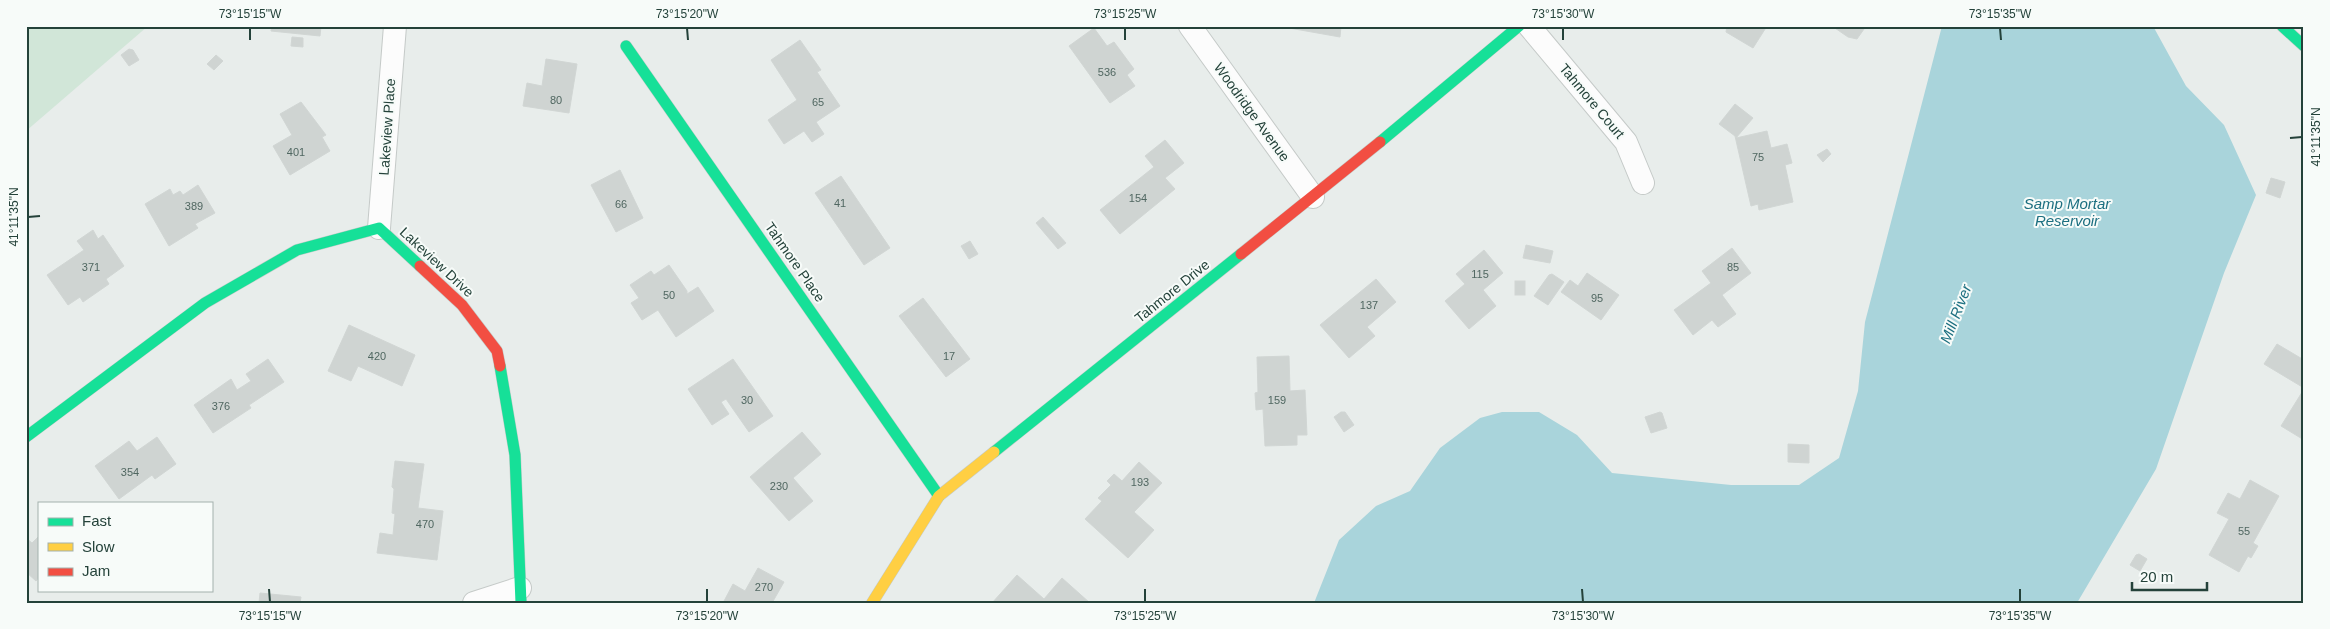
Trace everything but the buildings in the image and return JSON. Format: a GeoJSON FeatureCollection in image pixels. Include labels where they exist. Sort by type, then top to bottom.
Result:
{"type":"FeatureCollection","features":[{"type":"Feature","properties":{"kind":"street","name":"Lakeview Place"},"geometry":{"type":"LineString","coordinates":[[379,228],[394,26]]}},
{"type":"Feature","properties":{"kind":"street","name":"Woodridge Avenue"},"geometry":{"type":"LineString","coordinates":[[1190,26],[1313,197]]}},
{"type":"Feature","properties":{"kind":"street","name":"Tahmore Drive"},"geometry":{"type":"LineString","coordinates":[[872,603],[939,496],[1313,197],[1519,26]]}},
{"type":"Feature","properties":{"kind":"street","name":"Tahmore Court"},"geometry":{"type":"LineString","coordinates":[[1529,26],[1626,142],[1643,183]]}},
{"type":"Feature","properties":{"kind":"street"},"geometry":{"type":"LineString","coordinates":[[2282,26],[2304,46]]}},
{"type":"Feature","properties":{"kind":"street","name":"Tahmore Place"},"geometry":{"type":"LineString","coordinates":[[626,46],[939,496]]}},
{"type":"Feature","properties":{"kind":"street","name":"Lakeview Drive"},"geometry":{"type":"LineString","coordinates":[[26,437],[206,303],[297,250],[379,228],[462,305],[497,351],[515,455],[521,596]]}},
{"type":"Feature","properties":{"kind":"street"},"geometry":{"type":"LineString","coordinates":[[474,603],[521,596]]}},
{"type":"Feature","properties":{"kind":"green space"},"geometry":{"type":"Polygon","coordinates":[[[26,26],[148,26],[26,131],[26,26]]]}},
{"type":"Feature","properties":{"kind":"water","name":"Samp Mortar Reservoir"},"geometry":{"type":"Polygon","coordinates":[[[1942,26],[2153,26],[2186,86],[2224,125],[2256,195],[2224,273],[2156,469],[2077,603],[1314,603],[1339,540],[1376,506],[1410,491],[1440,448],[1480,418],[1502,412],[1539,412],[1577,435],[1612,473],[1731,485],[1799,485],[1839,458],[1858,391],[1865,322],[1942,26]]]}},
{"type":"Feature","properties":{"kind":"traffic: fast"},"geometry":{"type":"LineString","coordinates":[[1380,142],[1519,26]]}},
{"type":"Feature","properties":{"kind":"traffic: fast"},"geometry":{"type":"LineString","coordinates":[[2282,26],[2304,46]]}},
{"type":"Feature","properties":{"kind":"traffic: fast"},"geometry":{"type":"LineString","coordinates":[[626,46],[939,496]]}},
{"type":"Feature","properties":{"kind":"traffic: fast"},"geometry":{"type":"LineString","coordinates":[[26,437],[205,303],[297,250],[379,228],[420,266]]}},
{"type":"Feature","properties":{"kind":"traffic: fast"},"geometry":{"type":"LineString","coordinates":[[994,452],[1241,254]]}},
{"type":"Feature","properties":{"kind":"traffic: fast"},"geometry":{"type":"LineString","coordinates":[[500,366],[515,455],[521,603]]}},
{"type":"Feature","properties":{"kind":"traffic: slow"},"geometry":{"type":"LineString","coordinates":[[872,603],[939,496],[994,452]]}},
{"type":"Feature","properties":{"kind":"traffic: jam"},"geometry":{"type":"LineString","coordinates":[[1241,254],[1380,142]]}},
{"type":"Feature","properties":{"kind":"traffic: jam"},"geometry":{"type":"LineString","coordinates":[[420,266],[462,305],[497,351],[500,366]]}},
{"type":"Feature","properties":{"kind":"water label","name":"Mill River"},"geometry":{"type":"Point","coordinates":[1956,314]}}]}
